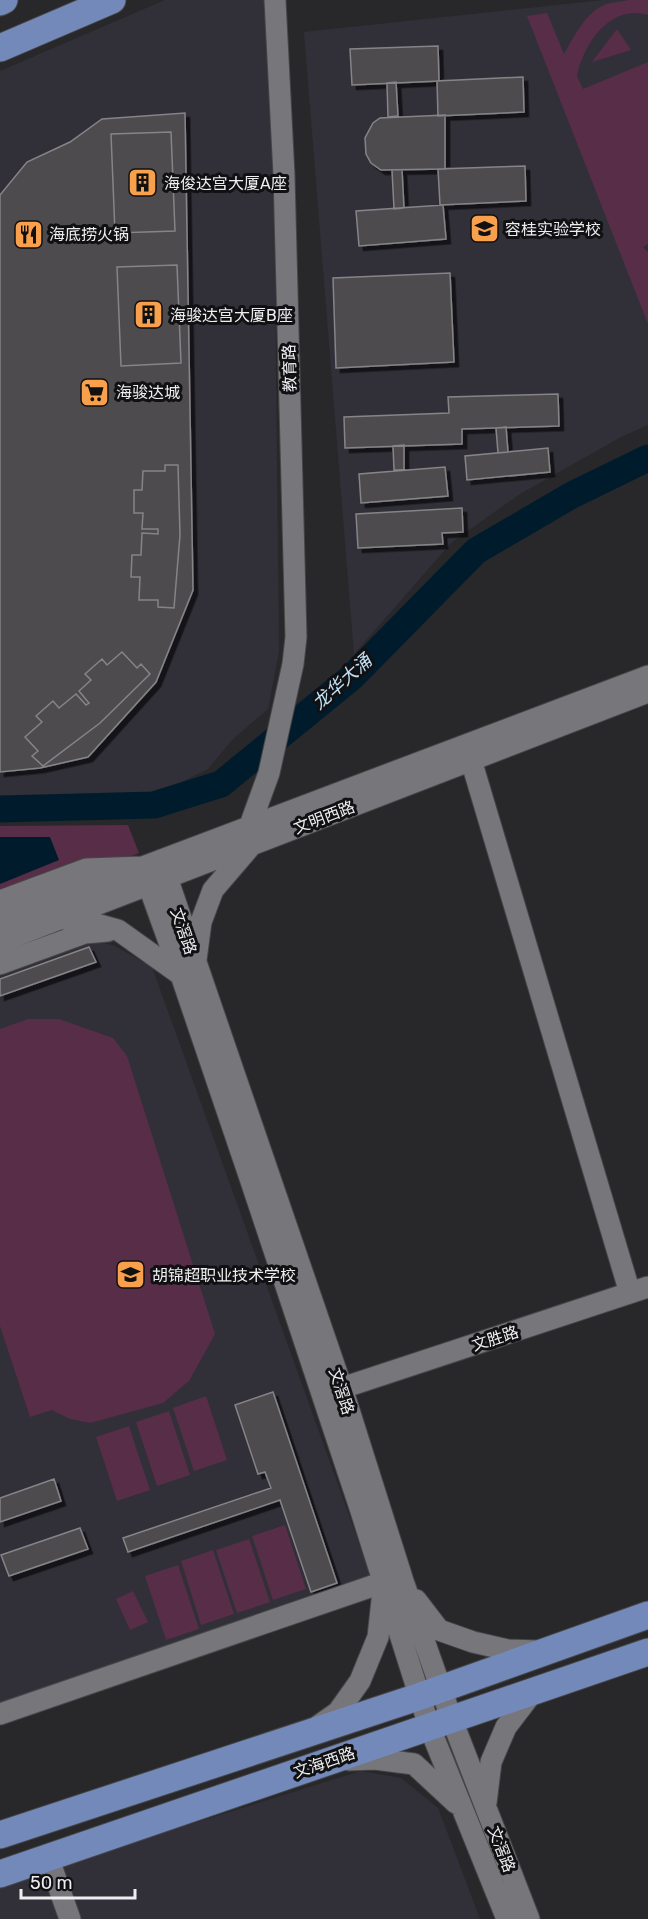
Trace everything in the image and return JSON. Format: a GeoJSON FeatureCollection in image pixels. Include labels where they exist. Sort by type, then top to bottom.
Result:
{"type":"FeatureCollection","features":[{"type":"Feature","properties":{"kind":"main road"},"geometry":{"type":"LineString","coordinates":[[0,2],[4,0]]}},
{"type":"Feature","properties":{"kind":"main road"},"geometry":{"type":"LineString","coordinates":[[0,48],[112,0]]}},
{"type":"Feature","properties":{"kind":"main road","name":"文海西路"},"geometry":{"type":"LineString","coordinates":[[0,1835],[431,1692],[648,1615]]}},
{"type":"Feature","properties":{"kind":"main road","name":"文海西路"},"geometry":{"type":"LineString","coordinates":[[0,1874],[648,1652]]}},
{"type":"Feature","properties":{"kind":"street","name":"教育路"},"geometry":{"type":"LineString","coordinates":[[250,836],[269,773],[293,664],[296,637],[284,175],[275,0]]}},
{"type":"Feature","properties":{"kind":"street","name":"文明西路"},"geometry":{"type":"LineString","coordinates":[[0,921],[154,873],[648,676]]}},
{"type":"Feature","properties":{"kind":"street","name":"文明西路"},"geometry":{"type":"LineString","coordinates":[[250,836],[471,760],[648,692]]}},
{"type":"Feature","properties":{"kind":"street"},"geometry":{"type":"LineString","coordinates":[[471,760],[639,1290]]}},
{"type":"Feature","properties":{"kind":"street"},"geometry":{"type":"LineString","coordinates":[[61,918],[86,921],[118,930],[149,951],[188,970],[201,922],[213,890],[250,836]]}},
{"type":"Feature","properties":{"kind":"street"},"geometry":{"type":"LineString","coordinates":[[0,901],[86,868],[154,873]]}},
{"type":"Feature","properties":{"kind":"street","name":"文明西路"},"geometry":{"type":"LineString","coordinates":[[0,942],[61,918],[154,873]]}},
{"type":"Feature","properties":{"kind":"street","name":"文滘路"},"geometry":{"type":"LineString","coordinates":[[154,873],[431,1692],[464,1812],[507,1919]]}},
{"type":"Feature","properties":{"kind":"street"},"geometry":{"type":"LineString","coordinates":[[0,964],[85,933],[118,930]]}},
{"type":"Feature","properties":{"kind":"street","name":"文滘路"},"geometry":{"type":"LineString","coordinates":[[188,970],[342,1388],[393,1582]]}},
{"type":"Feature","properties":{"kind":"street","name":"文胜路"},"geometry":{"type":"LineString","coordinates":[[342,1388],[639,1290]]}},
{"type":"Feature","properties":{"kind":"street"},"geometry":{"type":"LineString","coordinates":[[393,1582],[439,1630],[473,1642],[508,1650],[545,1651]]}},
{"type":"Feature","properties":{"kind":"street"},"geometry":{"type":"LineString","coordinates":[[0,1714],[393,1582]]}},
{"type":"Feature","properties":{"kind":"street"},"geometry":{"type":"LineString","coordinates":[[310,1732],[338,1712],[360,1681],[378,1638],[393,1582]]}},
{"type":"Feature","properties":{"kind":"street"},"geometry":{"type":"LineString","coordinates":[[486,1807],[491,1762],[506,1726],[532,1693]]}},
{"type":"Feature","properties":{"kind":"street","name":"文滘路"},"geometry":{"type":"LineString","coordinates":[[441,1723],[486,1807],[529,1919]]}},
{"type":"Feature","properties":{"kind":"street"},"geometry":{"type":"LineString","coordinates":[[328,1761],[375,1759],[414,1764],[464,1812]]}},
{"type":"Feature","properties":{"kind":"street"},"geometry":{"type":"LineString","coordinates":[[48,1857],[70,1919]]}},
{"type":"Feature","properties":{"kind":"shaded area"},"geometry":{"type":"Polygon","coordinates":[[[165,0],[272,0],[279,651],[268,709],[233,739],[208,769],[163,791],[0,801],[0,71],[165,0]]]}},
{"type":"Feature","properties":{"kind":"shaded area","name":"容桂实验学校"},"geometry":{"type":"Polygon","coordinates":[[[603,0],[648,0],[648,425],[621,437],[520,494],[452,542],[354,654],[304,32],[603,0]]]}},
{"type":"Feature","properties":{"kind":"shaded area"},"geometry":{"type":"Polygon","coordinates":[[[628,0],[648,0],[648,15],[634,13],[622,15],[601,29],[586,51],[577,76],[583,89],[648,62],[648,244],[643,247],[648,252],[648,324],[527,16],[547,13],[564,54],[591,14],[604,5],[628,0]]]}},
{"type":"Feature","properties":{"kind":"shaded area"},"geometry":{"type":"Polygon","coordinates":[[[617,29],[631,50],[592,62],[617,29]]]}},
{"type":"Feature","properties":{"kind":"shaded area"},"geometry":{"type":"Polygon","coordinates":[[[128,825],[139,853],[0,906],[0,826],[128,825]]]}},
{"type":"Feature","properties":{"kind":"shaded area","name":"胡锦超职业技术学校"},"geometry":{"type":"Polygon","coordinates":[[[82,937],[115,946],[152,967],[373,1582],[0,1713],[0,968],[82,937]]]}},
{"type":"Feature","properties":{"kind":"shaded area"},"geometry":{"type":"Polygon","coordinates":[[[28,1019],[59,1019],[113,1038],[127,1056],[215,1334],[189,1381],[163,1403],[90,1423],[70,1419],[52,1410],[30,1417],[0,1326],[0,1029],[28,1019]]]}},
{"type":"Feature","properties":{"kind":"shaded area"},"geometry":{"type":"Polygon","coordinates":[[[206,1396],[227,1460],[194,1471],[173,1408],[206,1396]]]}},
{"type":"Feature","properties":{"kind":"shaded area"},"geometry":{"type":"Polygon","coordinates":[[[169,1411],[190,1475],[157,1486],[136,1422],[169,1411]]]}},
{"type":"Feature","properties":{"kind":"shaded area"},"geometry":{"type":"Polygon","coordinates":[[[129,1426],[150,1490],[117,1501],[96,1437],[129,1426]]]}},
{"type":"Feature","properties":{"kind":"shaded area"},"geometry":{"type":"Polygon","coordinates":[[[285,1525],[306,1589],[273,1600],[252,1536],[285,1525]]]}},
{"type":"Feature","properties":{"kind":"shaded area"},"geometry":{"type":"Polygon","coordinates":[[[249,1539],[270,1602],[237,1613],[216,1550],[249,1539]]]}},
{"type":"Feature","properties":{"kind":"shaded area"},"geometry":{"type":"Polygon","coordinates":[[[213,1550],[234,1614],[201,1625],[181,1561],[213,1550]]]}},
{"type":"Feature","properties":{"kind":"shaded area"},"geometry":{"type":"Polygon","coordinates":[[[178,1565],[199,1629],[166,1640],[145,1576],[178,1565]]]}},
{"type":"Feature","properties":{"kind":"shaded area"},"geometry":{"type":"Polygon","coordinates":[[[133,1591],[148,1622],[130,1630],[116,1599],[133,1591]]]}},
{"type":"Feature","properties":{"kind":"shaded area"},"geometry":{"type":"Polygon","coordinates":[[[361,1771],[401,1778],[438,1808],[480,1919],[0,1919],[0,1887],[46,1869],[361,1771]]]}},
{"type":"Feature","properties":{"kind":"water"},"geometry":{"type":"Polygon","coordinates":[[[0,837],[50,837],[59,860],[0,884],[0,837]]]}},
{"type":"Feature","properties":{"kind":"building"},"geometry":{"type":"Polygon","coordinates":[[[438,46],[439,81],[352,85],[350,49],[438,46]]]}},
{"type":"Feature","properties":{"kind":"building"},"geometry":{"type":"Polygon","coordinates":[[[523,77],[524,112],[438,116],[437,81],[523,77]]]}},
{"type":"Feature","properties":{"kind":"building"},"geometry":{"type":"Polygon","coordinates":[[[396,82],[398,116],[388,117],[387,83],[396,82]]]}},
{"type":"Feature","properties":{"kind":"building","name":"海骏达城"},"geometry":{"type":"Polygon","coordinates":[[[185,113],[193,590],[156,682],[88,757],[40,768],[0,772],[0,195],[27,162],[70,142],[102,119],[185,113]]]}},
{"type":"Feature","properties":{"kind":"building"},"geometry":{"type":"Polygon","coordinates":[[[445,115],[445,169],[381,170],[371,163],[366,154],[365,138],[373,123],[380,118],[445,115]]]}},
{"type":"Feature","properties":{"kind":"building","name":"海俊达宫大厦A座"},"geometry":{"type":"Polygon","coordinates":[[[171,132],[175,231],[115,233],[111,134],[171,132]]]}},
{"type":"Feature","properties":{"kind":"building"},"geometry":{"type":"Polygon","coordinates":[[[525,166],[526,201],[440,205],[438,169],[525,166]]]}},
{"type":"Feature","properties":{"kind":"building"},"geometry":{"type":"Polygon","coordinates":[[[392,170],[402,170],[404,208],[394,209],[392,170]]]}},
{"type":"Feature","properties":{"kind":"building"},"geometry":{"type":"Polygon","coordinates":[[[443,205],[446,239],[359,246],[356,211],[443,205]]]}},
{"type":"Feature","properties":{"kind":"building","name":"海骏达宫大厦B座"},"geometry":{"type":"Polygon","coordinates":[[[177,265],[181,363],[121,366],[117,267],[177,265]]]}},
{"type":"Feature","properties":{"kind":"building"},"geometry":{"type":"Polygon","coordinates":[[[450,273],[454,362],[336,368],[333,278],[450,273]]]}},
{"type":"Feature","properties":{"kind":"building"},"geometry":{"type":"Polygon","coordinates":[[[558,394],[559,426],[462,429],[462,444],[345,448],[344,417],[449,413],[448,397],[558,394]]]}},
{"type":"Feature","properties":{"kind":"building"},"geometry":{"type":"Polygon","coordinates":[[[506,427],[508,452],[498,453],[496,428],[506,427]]]}},
{"type":"Feature","properties":{"kind":"building"},"geometry":{"type":"Polygon","coordinates":[[[404,445],[404,470],[394,470],[393,446],[404,445]]]}},
{"type":"Feature","properties":{"kind":"building"},"geometry":{"type":"Polygon","coordinates":[[[548,448],[550,472],[467,480],[465,456],[548,448]]]}},
{"type":"Feature","properties":{"kind":"building"},"geometry":{"type":"Polygon","coordinates":[[[165,465],[178,465],[180,535],[174,608],[158,607],[158,600],[139,600],[140,577],[131,577],[132,555],[141,555],[142,533],[158,534],[158,529],[142,529],[143,513],[134,513],[134,490],[142,490],[143,471],[165,471],[165,465]]]}},
{"type":"Feature","properties":{"kind":"building"},"geometry":{"type":"Polygon","coordinates":[[[445,467],[448,496],[361,503],[359,474],[445,467]]]}},
{"type":"Feature","properties":{"kind":"building"},"geometry":{"type":"Polygon","coordinates":[[[462,508],[463,532],[442,533],[443,544],[358,548],[356,514],[462,508]]]}},
{"type":"Feature","properties":{"kind":"building"},"geometry":{"type":"Polygon","coordinates":[[[122,652],[137,668],[141,664],[150,674],[100,723],[43,766],[32,756],[38,751],[25,737],[42,722],[36,716],[53,701],[59,708],[76,694],[86,705],[89,703],[79,691],[91,680],[85,674],[102,659],[107,665],[122,652]]]}},
{"type":"Feature","properties":{"kind":"building"},"geometry":{"type":"Polygon","coordinates":[[[89,947],[96,962],[0,996],[0,979],[89,947]]]}},
{"type":"Feature","properties":{"kind":"building"},"geometry":{"type":"Polygon","coordinates":[[[273,1392],[337,1583],[311,1592],[280,1500],[128,1552],[123,1538],[271,1488],[265,1472],[258,1474],[235,1405],[273,1392]]]}},
{"type":"Feature","properties":{"kind":"building"},"geometry":{"type":"Polygon","coordinates":[[[54,1479],[61,1501],[0,1522],[0,1498],[54,1479]]]}},
{"type":"Feature","properties":{"kind":"building"},"geometry":{"type":"Polygon","coordinates":[[[80,1528],[88,1549],[9,1576],[1,1555],[80,1528]]]}},
{"type":"Feature","properties":{"kind":"waterway","name":"龙华大涌"},"geometry":{"type":"LineString","coordinates":[[0,809],[154,805],[221,784],[352,677],[476,551],[572,495],[648,458]]}},
{"type":"Feature","properties":{"kind":"place","name":"海俊达宫大厦A座"},"geometry":{"type":"Point","coordinates":[143,183]}},
{"type":"Feature","properties":{"kind":"place","name":"容桂实验学校"},"geometry":{"type":"Point","coordinates":[484,229]}},
{"type":"Feature","properties":{"kind":"place","name":"海底捞火锅"},"geometry":{"type":"Point","coordinates":[28,234]}},
{"type":"Feature","properties":{"kind":"place","name":"海骏达宫大厦B座"},"geometry":{"type":"Point","coordinates":[149,315]}},
{"type":"Feature","properties":{"kind":"place","name":"海骏达城"},"geometry":{"type":"Point","coordinates":[95,392]}},
{"type":"Feature","properties":{"kind":"place","name":"胡锦超职业技术学校"},"geometry":{"type":"Point","coordinates":[131,1275]}}]}
